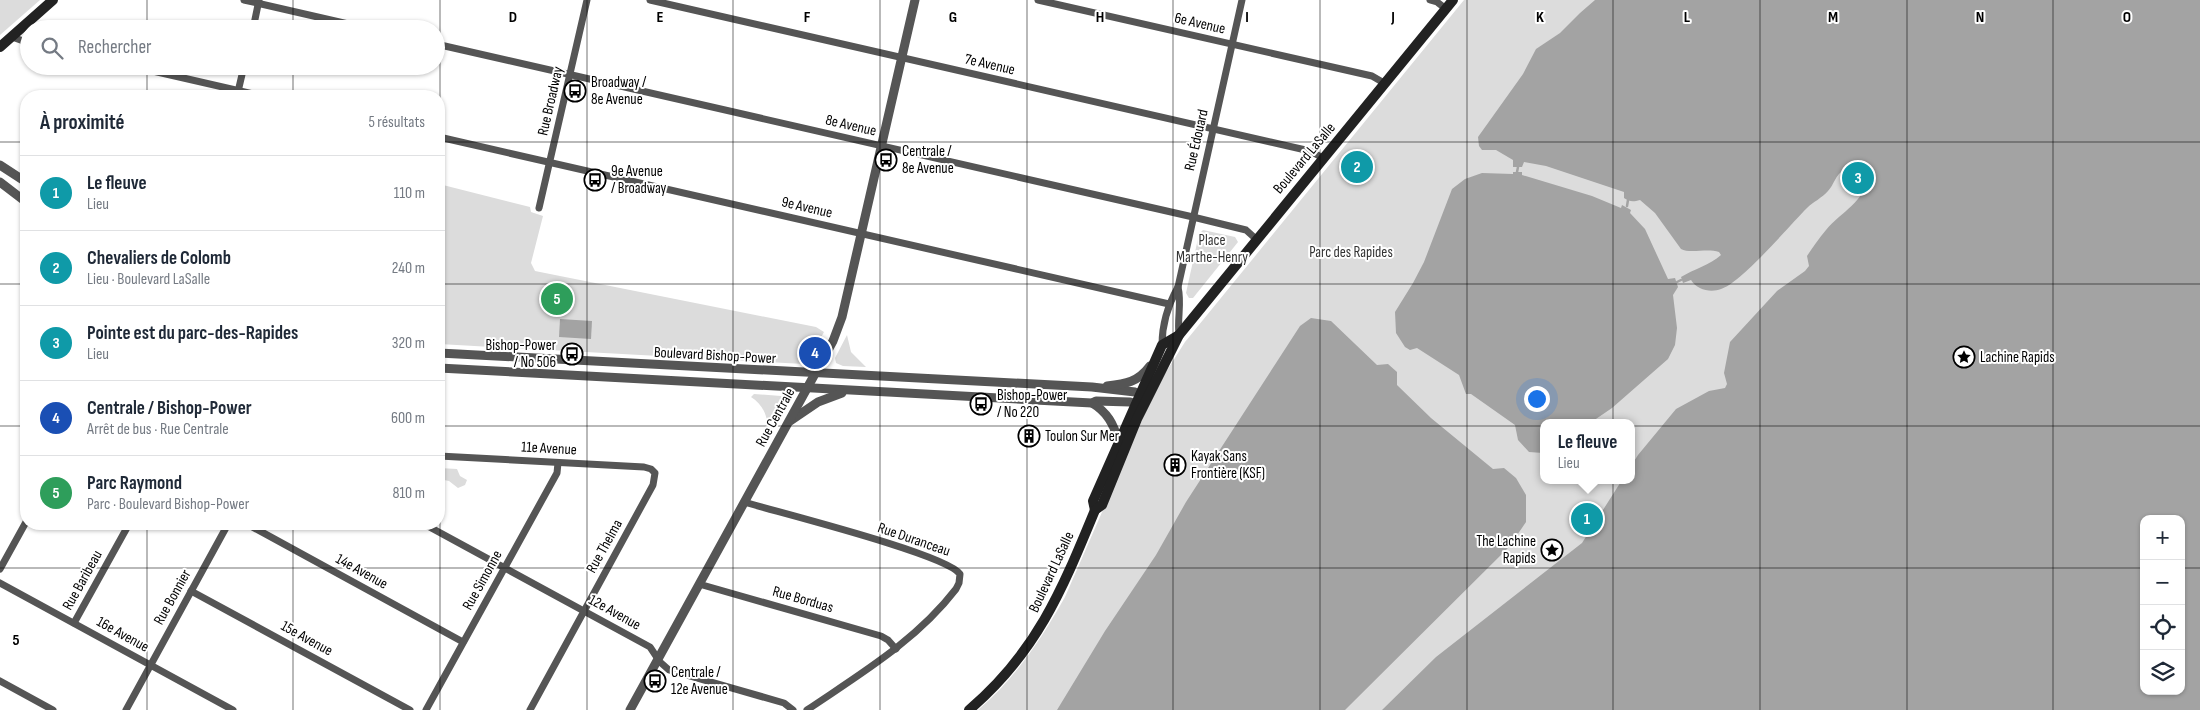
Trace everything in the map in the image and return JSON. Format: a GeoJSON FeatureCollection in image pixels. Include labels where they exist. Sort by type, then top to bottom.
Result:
{"type":"FeatureCollection","features":[{"type":"Feature","properties":{"kind":"main road"},"geometry":{"type":"LineString","coordinates":[[31,20],[53,0]]}},
{"type":"Feature","properties":{"kind":"main road","name":"Boulevard LaSalle"},"geometry":{"type":"LineString","coordinates":[[1095,510],[1093,501],[1118,441],[1179,335],[1453,0]]}},
{"type":"Feature","properties":{"kind":"main road"},"geometry":{"type":"LineString","coordinates":[[0,47],[20,30]]}},
{"type":"Feature","properties":{"kind":"main road","name":"Boulevard LaSalle"},"geometry":{"type":"LineString","coordinates":[[969,710],[1010,669],[1039,630],[1060,593],[1095,510],[1102,505],[1142,401],[1155,360],[1162,345],[1179,335]]}},
{"type":"Feature","properties":{"kind":"street"},"geometry":{"type":"LineString","coordinates":[[244,0],[333,20]]}},
{"type":"Feature","properties":{"kind":"street","name":"Rue Broadway"},"geometry":{"type":"LineString","coordinates":[[539,208],[587,0]]}},
{"type":"Feature","properties":{"kind":"street","name":"7e Avenue"},"geometry":{"type":"LineString","coordinates":[[650,0],[1313,152],[1323,158]]}},
{"type":"Feature","properties":{"kind":"street","name":"Rue Centrale"},"geometry":{"type":"LineString","coordinates":[[630,710],[833,340],[842,317],[915,0]]}},
{"type":"Feature","properties":{"kind":"street","name":"6e Avenue"},"geometry":{"type":"LineString","coordinates":[[1038,0],[1374,77],[1384,84]]}},
{"type":"Feature","properties":{"kind":"street","name":"Rue Édouard"},"geometry":{"type":"LineString","coordinates":[[1162,345],[1162,332],[1169,304],[1178,287],[1242,0]]}},
{"type":"Feature","properties":{"kind":"street"},"geometry":{"type":"LineString","coordinates":[[1430,0],[1437,2],[1446,9]]}},
{"type":"Feature","properties":{"kind":"street"},"geometry":{"type":"LineString","coordinates":[[255,20],[259,2]]}},
{"type":"Feature","properties":{"kind":"street"},"geometry":{"type":"LineString","coordinates":[[12,37],[20,40]]}},
{"type":"Feature","properties":{"kind":"street","name":"8e Avenue"},"geometry":{"type":"LineString","coordinates":[[445,46],[1193,217],[1246,230],[1256,239]]}},
{"type":"Feature","properties":{"kind":"street"},"geometry":{"type":"LineString","coordinates":[[165,75],[223,90]]}},
{"type":"Feature","properties":{"kind":"street"},"geometry":{"type":"LineString","coordinates":[[239,90],[242,75]]}},
{"type":"Feature","properties":{"kind":"street","name":"9e Avenue"},"geometry":{"type":"LineString","coordinates":[[445,138],[1169,304]]}},
{"type":"Feature","properties":{"kind":"street"},"geometry":{"type":"LineString","coordinates":[[0,165],[20,178]]}},
{"type":"Feature","properties":{"kind":"street"},"geometry":{"type":"LineString","coordinates":[[0,182],[20,197]]}},
{"type":"Feature","properties":{"kind":"street","name":"Rue Édouard"},"geometry":{"type":"LineString","coordinates":[[1178,287],[1181,298],[1177,321],[1179,335]]}},
{"type":"Feature","properties":{"kind":"street","name":"Boulevard Bishop-Power"},"geometry":{"type":"LineString","coordinates":[[445,354],[1094,388],[1142,401]]}},
{"type":"Feature","properties":{"kind":"street"},"geometry":{"type":"LineString","coordinates":[[1094,388],[1132,382],[1144,374],[1155,360]]}},
{"type":"Feature","properties":{"kind":"street","name":"Boulevard Bishop-Power"},"geometry":{"type":"LineString","coordinates":[[445,368],[1092,403],[1096,401],[1142,401]]}},
{"type":"Feature","properties":{"kind":"street"},"geometry":{"type":"LineString","coordinates":[[785,426],[798,414],[818,402],[854,390]]}},
{"type":"Feature","properties":{"kind":"street"},"geometry":{"type":"LineString","coordinates":[[1092,403],[1108,416],[1116,430],[1118,441]]}},
{"type":"Feature","properties":{"kind":"street","name":"11e Avenue"},"geometry":{"type":"LineString","coordinates":[[445,456],[648,468],[655,473]]}},
{"type":"Feature","properties":{"kind":"street","name":"Rue Simonne"},"geometry":{"type":"LineString","coordinates":[[426,710],[557,473],[558,463]]}},
{"type":"Feature","properties":{"kind":"street","name":"Rue Thelma"},"geometry":{"type":"LineString","coordinates":[[530,710],[653,485],[655,473]]}},
{"type":"Feature","properties":{"kind":"street","name":"Rue Duranceau"},"geometry":{"type":"LineString","coordinates":[[744,502],[909,550],[957,570],[960,574],[959,583],[948,599],[922,627],[896,649],[807,710]]}},
{"type":"Feature","properties":{"kind":"street"},"geometry":{"type":"LineString","coordinates":[[0,569],[22,530]]}},
{"type":"Feature","properties":{"kind":"street","name":"Rue Baribeau"},"geometry":{"type":"LineString","coordinates":[[74,623],[126,530]]}},
{"type":"Feature","properties":{"kind":"street","name":"Rue Bonnier"},"geometry":{"type":"LineString","coordinates":[[126,710],[225,530]]}},
{"type":"Feature","properties":{"kind":"street","name":"14e Avenue"},"geometry":{"type":"LineString","coordinates":[[258,530],[463,642]]}},
{"type":"Feature","properties":{"kind":"street","name":"12e Avenue"},"geometry":{"type":"LineString","coordinates":[[435,530],[650,647],[668,670],[784,703],[793,710]]}},
{"type":"Feature","properties":{"kind":"street","name":"16e Avenue"},"geometry":{"type":"LineString","coordinates":[[0,583],[233,710]]}},
{"type":"Feature","properties":{"kind":"street","name":"Rue Borduas"},"geometry":{"type":"LineString","coordinates":[[699,584],[881,636],[888,640],[896,649]]}},
{"type":"Feature","properties":{"kind":"street","name":"15e Avenue"},"geometry":{"type":"LineString","coordinates":[[191,591],[410,710]]}},
{"type":"Feature","properties":{"kind":"street"},"geometry":{"type":"LineString","coordinates":[[0,681],[53,710]]}},
{"type":"Feature","properties":{"kind":"green space"},"geometry":{"type":"Polygon","coordinates":[[[0,0],[40,0],[0,35],[0,0]]]}},
{"type":"Feature","properties":{"kind":"green space","name":"Lachine Rapids"},"geometry":{"type":"Polygon","coordinates":[[[1464,0],[2200,0],[2200,710],[978,710],[1004,685],[1027,657],[1065,597],[1159,383],[1185,342],[1464,0]]]}},
{"type":"Feature","properties":{"kind":"green space"},"geometry":{"type":"Polygon","coordinates":[[[445,186],[530,207],[531,212],[543,216],[531,263],[535,271],[816,327],[824,332],[814,350],[812,350],[809,361],[804,364],[445,344],[445,186]]]}},
{"type":"Feature","properties":{"kind":"green space","name":"Place Marthe-Henry"},"geometry":{"type":"Polygon","coordinates":[[[1203,230],[1235,237],[1238,242],[1193,298],[1189,298],[1186,293],[1199,234],[1203,230]]]}},
{"type":"Feature","properties":{"kind":"green space"},"geometry":{"type":"Polygon","coordinates":[[[847,335],[851,352],[866,367],[843,366],[836,363],[835,358],[847,335]]]}},
{"type":"Feature","properties":{"kind":"green space"},"geometry":{"type":"Polygon","coordinates":[[[754,394],[781,396],[786,399],[768,436],[768,424],[765,414],[760,405],[751,397],[754,394]]]}},
{"type":"Feature","properties":{"kind":"green space"},"geometry":{"type":"Polygon","coordinates":[[[445,468],[457,469],[460,476],[467,480],[465,485],[458,488],[445,480],[445,468]]]}},
{"type":"Feature","properties":{"kind":"shaded area","name":"Lachine Rapids"},"geometry":{"type":"Polygon","coordinates":[[[1595,0],[2200,0],[2200,710],[1382,710],[1436,657],[1582,543],[1619,484],[1635,484],[1635,460],[1676,409],[1709,391],[1725,388],[1727,384],[1724,373],[1730,342],[1777,291],[1805,271],[1809,266],[1807,256],[1823,233],[1852,206],[1866,185],[1868,176],[1862,168],[1844,170],[1826,193],[1807,208],[1753,265],[1730,284],[1713,291],[1700,288],[1691,280],[1683,283],[1681,277],[1717,258],[1721,255],[1719,252],[1681,249],[1655,213],[1640,200],[1632,201],[1624,198],[1624,192],[1546,166],[1524,162],[1522,167],[1513,167],[1513,160],[1496,150],[1482,150],[1479,146],[1478,137],[1523,74],[1536,49],[1560,33],[1595,0]]]}},
{"type":"Feature","properties":{"kind":"shaded area"},"geometry":{"type":"Polygon","coordinates":[[[1513,172],[1522,172],[1522,175],[1592,196],[1621,208],[1622,205],[1631,210],[1630,213],[1645,229],[1668,279],[1675,278],[1678,287],[1673,295],[1677,328],[1675,345],[1668,359],[1612,408],[1596,419],[1540,419],[1540,453],[1529,452],[1518,440],[1515,425],[1471,394],[1466,394],[1459,375],[1417,348],[1410,350],[1405,347],[1396,333],[1395,312],[1424,262],[1452,189],[1465,179],[1482,173],[1513,174],[1513,172]]]}},
{"type":"Feature","properties":{"kind":"shaded area"},"geometry":{"type":"Polygon","coordinates":[[[1311,318],[1331,321],[1377,365],[1388,364],[1397,372],[1397,385],[1431,418],[1493,469],[1504,468],[1516,478],[1526,495],[1526,522],[1509,547],[1345,710],[1057,710],[1105,631],[1156,555],[1186,502],[1300,326],[1311,318]]]}},
{"type":"Feature","properties":{"kind":"shaded area"},"geometry":{"type":"Polygon","coordinates":[[[560,319],[592,321],[591,339],[559,337],[560,319]]]}},
{"type":"Feature","properties":{"kind":"waterway"},"geometry":{"type":"LineString","coordinates":[[1517,172],[1518,167]]}},
{"type":"Feature","properties":{"kind":"waterway"},"geometry":{"type":"LineString","coordinates":[[1627,206],[1628,200]]}},
{"type":"Feature","properties":{"kind":"waterway"},"geometry":{"type":"LineString","coordinates":[[1677,282],[1681,280]]}},
{"type":"Feature","properties":{"kind":"place","name":"Broadway / 8e Avenue"},"geometry":{"type":"Point","coordinates":[575,91]}},
{"type":"Feature","properties":{"kind":"place","name":"Centrale / 8e Avenue"},"geometry":{"type":"Point","coordinates":[886,160]}},
{"type":"Feature","properties":{"kind":"place","name":"Chevaliers de Colomb"},"geometry":{"type":"Point","coordinates":[1357,167]}},
{"type":"Feature","properties":{"kind":"place","name":"Pointe est du parc-des-Rapides"},"geometry":{"type":"Point","coordinates":[1858,178]}},
{"type":"Feature","properties":{"kind":"place","name":"9e Avenue / Broadway"},"geometry":{"type":"Point","coordinates":[595,180]}},
{"type":"Feature","properties":{"kind":"place","name":"Parc Raymond"},"geometry":{"type":"Point","coordinates":[557,299]}},
{"type":"Feature","properties":{"kind":"place","name":"Centrale / Bishop-Power"},"geometry":{"type":"Point","coordinates":[815,353]}},
{"type":"Feature","properties":{"kind":"place","name":"Bishop-Power / No 506"},"geometry":{"type":"Point","coordinates":[572,354]}},
{"type":"Feature","properties":{"kind":"place","name":"Lachine Rapids"},"geometry":{"type":"Point","coordinates":[1964,357]}},
{"type":"Feature","properties":{"kind":"place","name":"Bishop-Power / No 220"},"geometry":{"type":"Point","coordinates":[981,404]}},
{"type":"Feature","properties":{"kind":"place","name":"Toulon Sur Mer"},"geometry":{"type":"Point","coordinates":[1029,436]}},
{"type":"Feature","properties":{"kind":"place","name":"Kayak Sans Frontière (KSF)"},"geometry":{"type":"Point","coordinates":[1175,465]}},
{"type":"Feature","properties":{"kind":"place","name":"Le fleuve"},"geometry":{"type":"Point","coordinates":[1587,519]}},
{"type":"Feature","properties":{"kind":"place","name":"The Lachine Rapids"},"geometry":{"type":"Point","coordinates":[1552,550]}},
{"type":"Feature","properties":{"kind":"place","name":"Centrale / 12e Avenue"},"geometry":{"type":"Point","coordinates":[655,681]}},
{"type":"Feature","properties":{"kind":"park label","name":"Parc des Rapides"},"geometry":{"type":"Point","coordinates":[1351,252]}}]}
